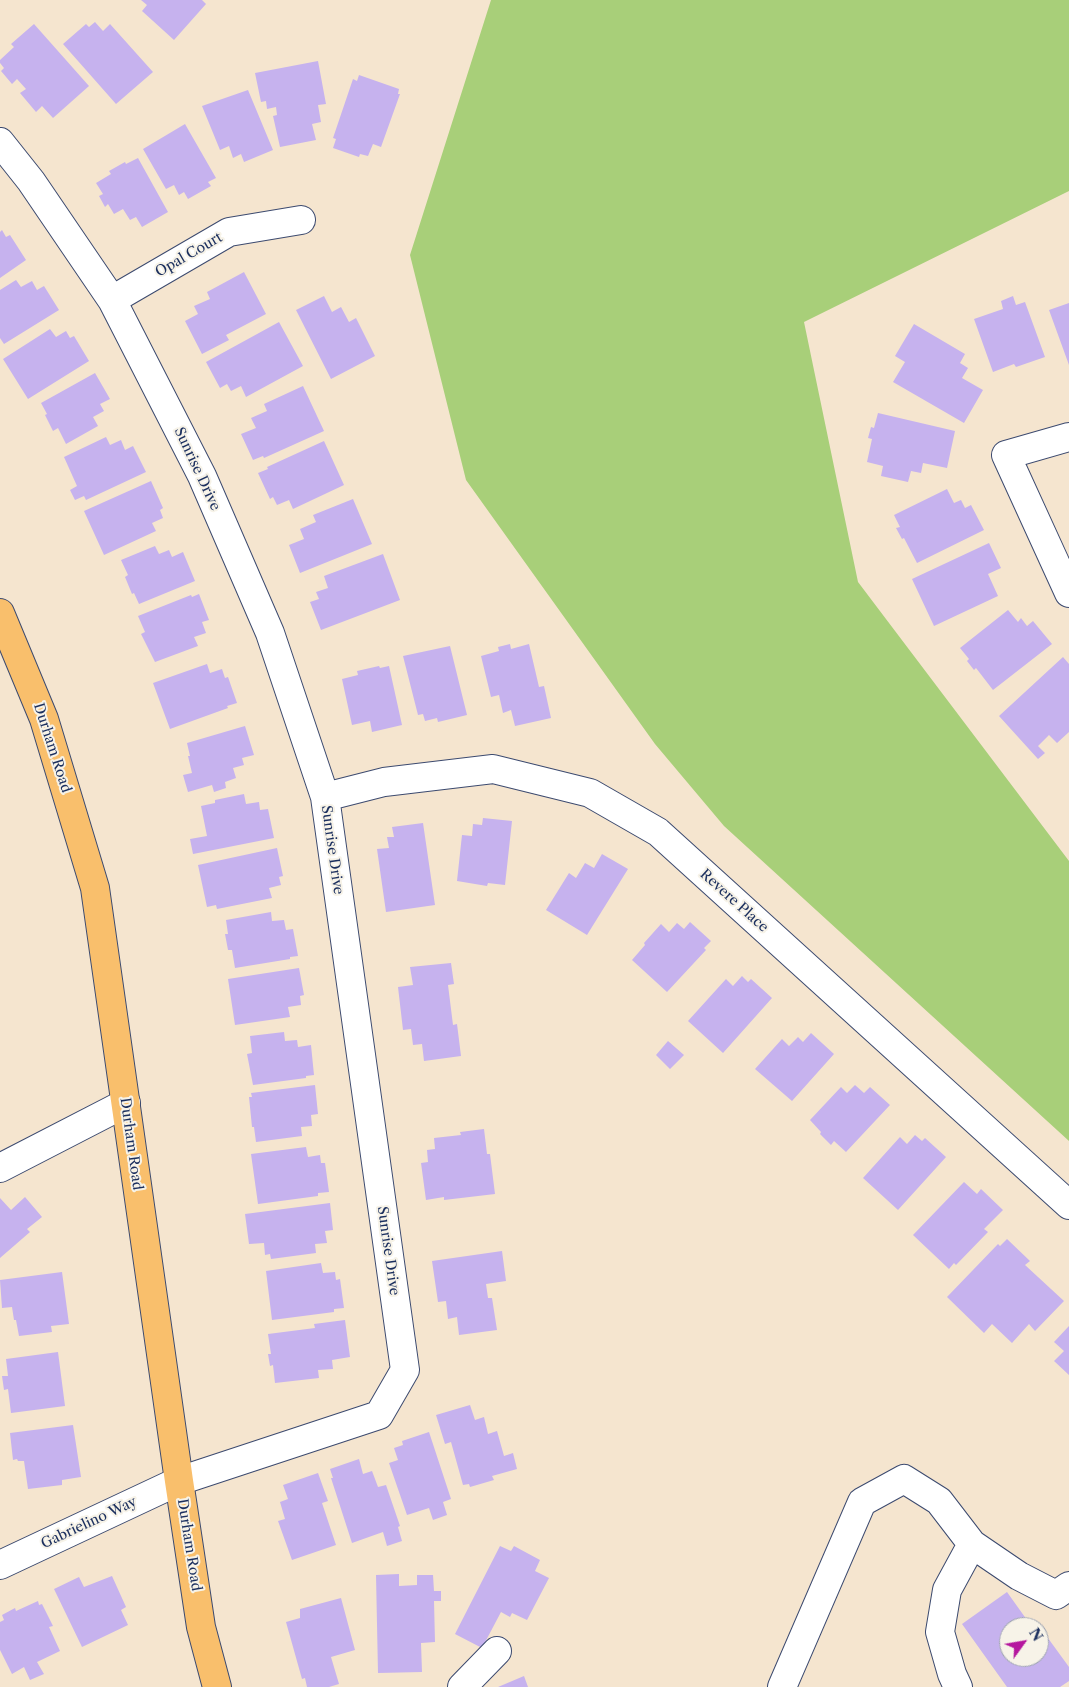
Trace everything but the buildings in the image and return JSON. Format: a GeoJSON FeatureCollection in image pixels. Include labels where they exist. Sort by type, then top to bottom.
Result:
{"type":"FeatureCollection","features":[{"type":"Feature","properties":{"kind":"main road","name":"Durham Road"},"geometry":{"type":"LineString","coordinates":[[0,613],[44,719],[95,888],[179,1481],[202,1627],[217,1687]]}},
{"type":"Feature","properties":{"kind":"street","name":"Sunrise Drive"},"geometry":{"type":"LineString","coordinates":[[0,142],[31,181],[112,300],[202,476],[270,633],[325,797],[405,1370],[379,1415],[179,1481]]}},
{"type":"Feature","properties":{"kind":"street","name":"Opal Court"},"geometry":{"type":"LineString","coordinates":[[112,300],[229,232],[301,220]]}},
{"type":"Feature","properties":{"kind":"street"},"geometry":{"type":"LineString","coordinates":[[1069,437],[1006,454],[1069,593]]}},
{"type":"Feature","properties":{"kind":"street","name":"Revere Place"},"geometry":{"type":"LineString","coordinates":[[325,797],[384,782],[493,769],[590,794],[658,832],[1069,1205]]}},
{"type":"Feature","properties":{"kind":"street"},"geometry":{"type":"LineString","coordinates":[[0,1168],[126,1103]]}},
{"type":"Feature","properties":{"kind":"street"},"geometry":{"type":"LineString","coordinates":[[782,1687],[862,1502],[904,1479],[939,1501],[972,1544],[1019,1576],[1062,1591]]}},
{"type":"Feature","properties":{"kind":"street","name":"Gabrielino Way"},"geometry":{"type":"LineString","coordinates":[[0,1565],[179,1481]]}},
{"type":"Feature","properties":{"kind":"street"},"geometry":{"type":"LineString","coordinates":[[958,1687],[952,1674],[940,1632],[947,1590],[972,1544]]}},
{"type":"Feature","properties":{"kind":"street"},"geometry":{"type":"LineString","coordinates":[[462,1687],[497,1651]]}},
{"type":"Feature","properties":{"kind":"green space"},"geometry":{"type":"Polygon","coordinates":[[[491,0],[1069,0],[1069,191],[804,322],[858,582],[1069,861],[1069,1141],[724,826],[655,744],[466,480],[410,255],[491,0]]]}}]}
